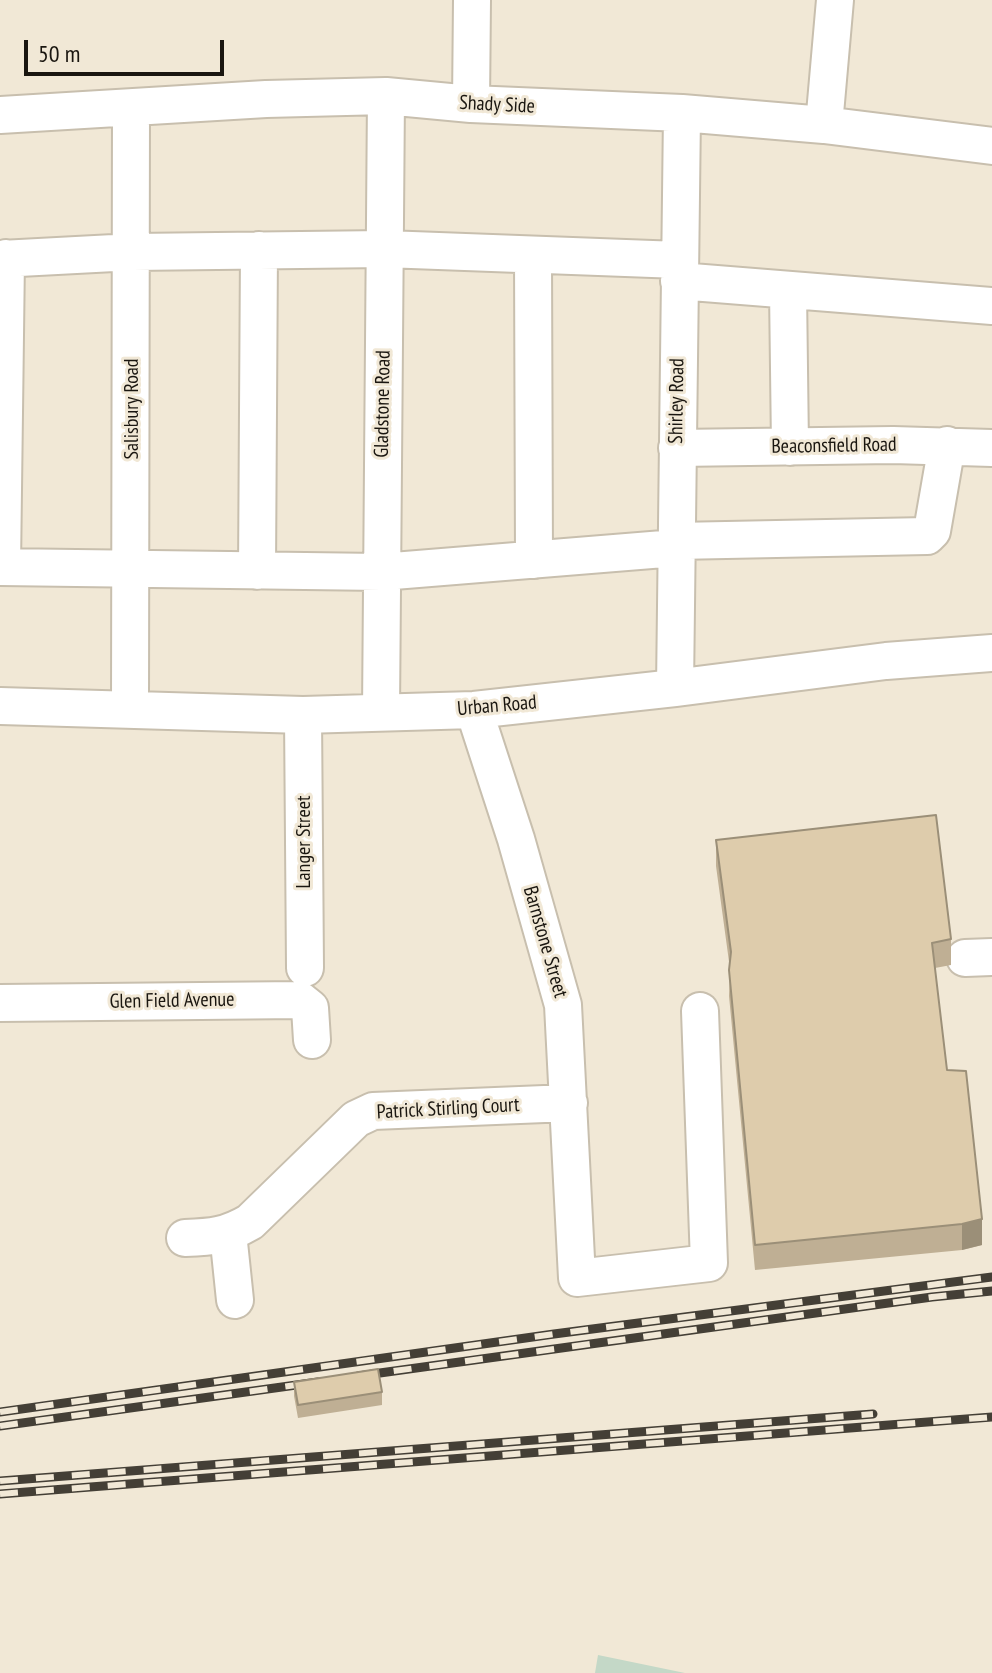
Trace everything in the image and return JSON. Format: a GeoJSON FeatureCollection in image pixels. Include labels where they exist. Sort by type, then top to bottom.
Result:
{"type":"FeatureCollection","features":[{"type":"Feature","properties":{"kind":"street"},"geometry":{"type":"LineString","coordinates":[[471,104],[472,0]]}},
{"type":"Feature","properties":{"kind":"street"},"geometry":{"type":"LineString","coordinates":[[824,125],[835,0]]}},
{"type":"Feature","properties":{"kind":"street","name":"Shady Side"},"geometry":{"type":"LineString","coordinates":[[0,115],[266,99],[386,96],[471,104],[682,113],[824,125],[992,146]]}},
{"type":"Feature","properties":{"kind":"street","name":"Gladstone Road"},"geometry":{"type":"LineString","coordinates":[[381,711],[386,96]]}},
{"type":"Feature","properties":{"kind":"street","name":"Salisbury Road"},"geometry":{"type":"LineString","coordinates":[[130,710],[131,109]]}},
{"type":"Feature","properties":{"kind":"street","name":"Shirley Road"},"geometry":{"type":"LineString","coordinates":[[675,688],[682,113]]}},
{"type":"Feature","properties":{"kind":"street"},"geometry":{"type":"LineString","coordinates":[[947,445],[932,531],[927,536],[676,545],[381,572],[1,567],[3,258],[133,252],[385,249],[533,255],[679,271],[788,290],[992,306]]}},
{"type":"Feature","properties":{"kind":"street"},"geometry":{"type":"LineString","coordinates":[[257,571],[259,250]]}},
{"type":"Feature","properties":{"kind":"street"},"geometry":{"type":"LineString","coordinates":[[533,255],[534,560]]}},
{"type":"Feature","properties":{"kind":"street"},"geometry":{"type":"LineString","coordinates":[[788,290],[790,447]]}},
{"type":"Feature","properties":{"kind":"street","name":"Beaconsfield Road"},"geometry":{"type":"LineString","coordinates":[[677,448],[947,445],[992,448]]}},
{"type":"Feature","properties":{"kind":"street","name":"Urban Road"},"geometry":{"type":"LineString","coordinates":[[0,706],[303,715],[474,710],[886,661],[992,653]]}},
{"type":"Feature","properties":{"kind":"street","name":"Barnstone Street"},"geometry":{"type":"LineString","coordinates":[[474,710],[516,839],[563,1005],[577,1278],[709,1263],[700,1011]]}},
{"type":"Feature","properties":{"kind":"street","name":"Langer Street"},"geometry":{"type":"LineString","coordinates":[[303,715],[305,968]]}},
{"type":"Feature","properties":{"kind":"street","name":"Glen Field Avenue"},"geometry":{"type":"LineString","coordinates":[[0,1003],[300,1000],[310,1008],[312,1040]]}},
{"type":"Feature","properties":{"kind":"street","name":"Patrick Stirling Court"},"geometry":{"type":"LineString","coordinates":[[185,1238],[228,1233],[250,1222],[356,1119],[373,1111],[569,1103]]}},
{"type":"Feature","properties":{"kind":"street"},"geometry":{"type":"LineString","coordinates":[[228,1233],[235,1300]]}},
{"type":"Feature","properties":{"kind":"green space"},"geometry":{"type":"Polygon","coordinates":[[[598,1655],[685,1673],[595,1673],[598,1655]]]}},
{"type":"Feature","properties":{"kind":"building"},"geometry":{"type":"Polygon","coordinates":[[[936,815],[951,939],[932,943],[947,1070],[966,1071],[982,1219],[962,1224],[755,1245],[729,970],[731,952],[716,840],[936,815]]]}},
{"type":"Feature","properties":{"kind":"building"},"geometry":{"type":"Polygon","coordinates":[[[378,1369],[382,1392],[298,1405],[294,1382],[378,1369]]]}},
{"type":"Feature","properties":{"kind":"railway"},"geometry":{"type":"LineString","coordinates":[[0,1412],[554,1334],[992,1277]]}},
{"type":"Feature","properties":{"kind":"railway"},"geometry":{"type":"LineString","coordinates":[[358,1376],[992,1291]]}},
{"type":"Feature","properties":{"kind":"railway"},"geometry":{"type":"LineString","coordinates":[[0,1426],[318,1382]]}},
{"type":"Feature","properties":{"kind":"railway"},"geometry":{"type":"LineString","coordinates":[[0,1481],[873,1414]]}},
{"type":"Feature","properties":{"kind":"railway"},"geometry":{"type":"LineString","coordinates":[[0,1494],[992,1417]]}}]}
